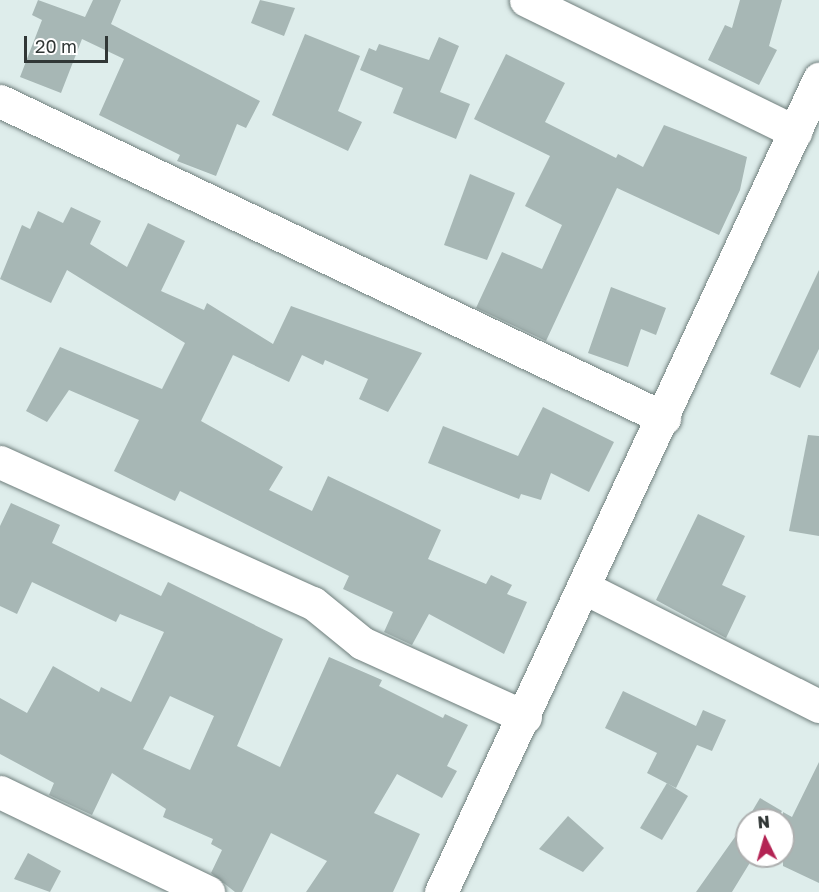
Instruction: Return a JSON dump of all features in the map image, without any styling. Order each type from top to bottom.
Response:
[{"type":"street","points":[[526,0],[795,132]]},
{"type":"street","points":[[441,892],[585,588],[819,79]]},
{"type":"street","points":[[0,101],[664,418]]},
{"type":"street","points":[[0,462],[313,603],[362,643],[525,717]]},
{"type":"street","points":[[585,588],[819,706]]},
{"type":"street","points":[[0,792],[208,892]]},
{"type":"building","points":[[38,0],[85,17],[93,0],[121,0],[111,24],[260,101],[246,128],[237,124],[216,176],[177,161],[180,155],[99,115],[124,59],[82,39],[61,93],[20,77],[42,20],[32,15]]},
{"type":"building","points":[[260,0],[295,8],[284,36],[251,23]]},
{"type":"building","points":[[740,0],[782,0],[769,46],[777,50],[759,85],[708,60],[725,25],[732,28]]},
{"type":"building","points":[[305,34],[360,56],[338,111],[362,122],[348,151],[272,115]]},
{"type":"building","points":[[439,37],[459,46],[440,92],[470,104],[456,139],[393,113],[403,88],[360,70],[369,48],[376,51],[379,44],[429,60]]},
{"type":"building","points":[[506,54],[565,83],[545,122],[616,158],[618,154],[643,167],[664,125],[747,157],[740,190],[719,235],[617,188],[546,341],[476,308],[502,252],[542,269],[562,225],[525,206],[550,156],[474,119]]},
{"type":"building","points":[[470,174],[515,193],[487,260],[444,245]]},
{"type":"building","points":[[71,207],[101,221],[90,244],[127,267],[148,223],[185,241],[161,291],[204,310],[207,303],[273,344],[291,306],[422,353],[388,412],[359,399],[368,379],[325,360],[323,365],[302,355],[289,382],[233,355],[201,421],[283,467],[269,490],[312,511],[328,476],[441,530],[428,559],[486,584],[491,575],[512,585],[507,594],[527,602],[504,654],[429,614],[412,645],[384,632],[393,612],[343,589],[349,576],[180,491],[175,501],[114,471],[139,420],[69,390],[47,422],[26,411],[60,347],[162,389],[185,343],[67,270],[51,303],[0,279],[22,225],[30,229],[38,211],[63,223]]},
{"type":"building","points":[[819,270],[819,349],[800,388],[770,374]]},
{"type":"building","points":[[611,287],[666,308],[656,335],[641,329],[628,367],[588,353]]},
{"type":"building","points":[[543,407],[614,442],[589,492],[551,473],[541,500],[521,494],[519,499],[428,463],[443,426],[518,456]]},
{"type":"building","points":[[808,435],[819,436],[819,536],[789,531]]},
{"type":"building","points":[[11,503],[60,525],[52,543],[161,596],[168,582],[283,639],[237,746],[280,767],[329,657],[382,680],[379,686],[443,718],[445,714],[468,725],[447,766],[457,771],[442,798],[397,774],[374,813],[420,834],[393,892],[306,892],[327,861],[271,833],[242,892],[235,892],[211,873],[222,850],[211,844],[213,839],[163,817],[166,809],[112,773],[92,815],[49,795],[54,783],[0,754],[0,698],[27,713],[53,666],[99,692],[101,687],[131,702],[164,632],[120,614],[116,622],[32,582],[17,614],[0,606],[0,526]],"holes":[[[170,696],[214,716],[190,770],[143,749]]]},
{"type":"building","points":[[698,514],[745,536],[722,585],[746,596],[726,638],[656,600]]},
{"type":"building","points":[[623,691],[696,726],[703,710],[726,720],[712,751],[697,745],[676,788],[647,773],[657,753],[605,728]]},
{"type":"building","points":[[819,762],[819,883],[787,868],[795,868],[795,811]]},
{"type":"building","points":[[667,783],[688,796],[662,840],[640,828]]},
{"type":"building","points":[[760,798],[777,808],[754,808]]},
{"type":"building","points":[[568,816],[604,848],[583,872],[539,849]]},
{"type":"building","points":[[735,837],[735,868],[747,868],[732,892],[696,892]]},
{"type":"building","points":[[28,853],[61,871],[50,892],[14,879]]}]
